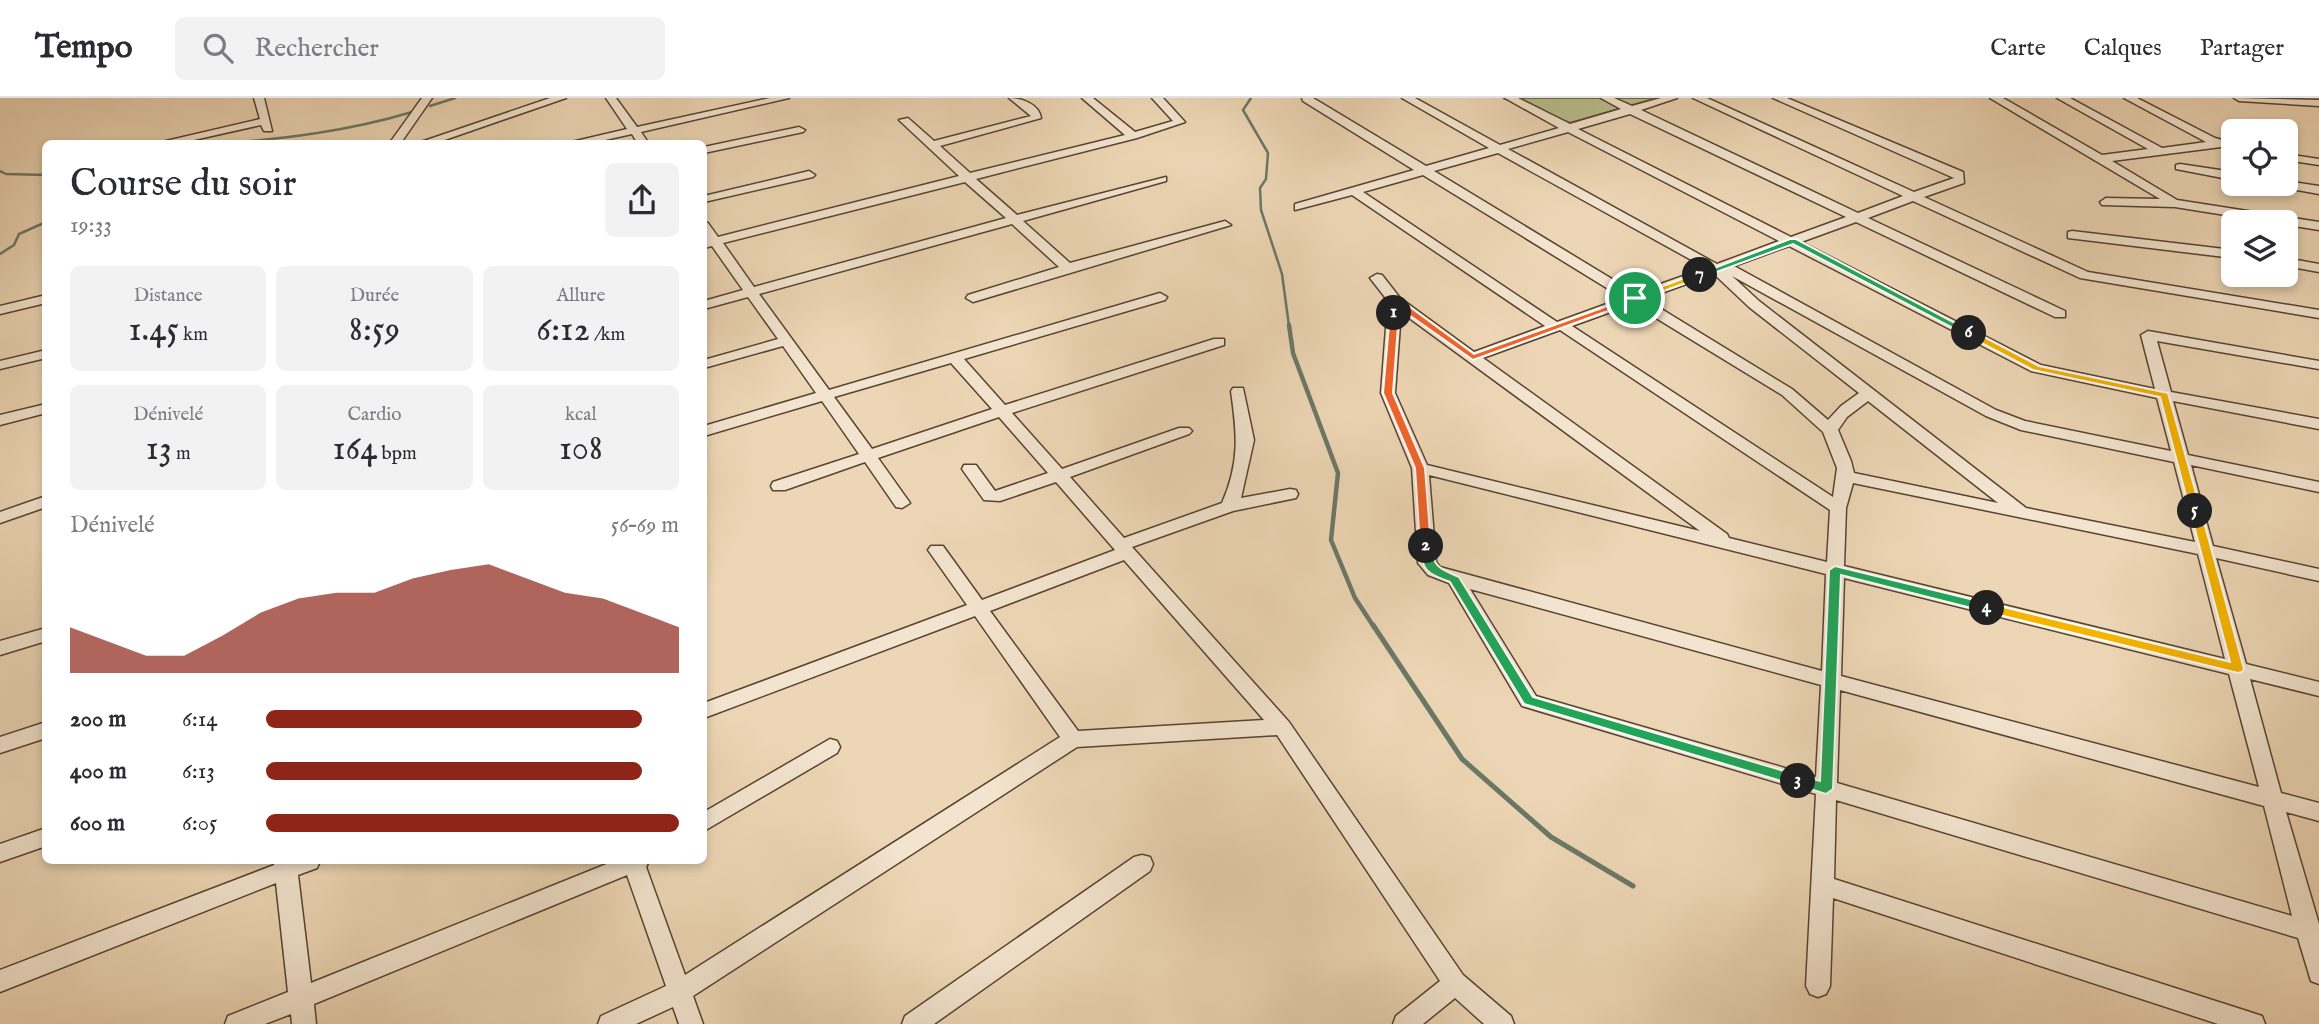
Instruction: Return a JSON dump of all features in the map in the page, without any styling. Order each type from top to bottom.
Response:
[{"type":"street","points":[[181,140],[267,125],[259,98]]},
{"type":"street","points":[[397,140],[426,98]]},
{"type":"street","points":[[432,140],[561,98]]},
{"type":"street","points":[[611,98],[641,140]]},
{"type":"street","points":[[587,140],[784,98]]},
{"type":"street","points":[[931,145],[1037,118],[1036,114],[1014,98]]},
{"type":"street","points":[[1087,98],[1133,136]]},
{"type":"street","points":[[902,503],[751,293],[709,243],[1180,122],[1157,98]]},
{"type":"street","points":[[1407,98],[1991,413],[2021,425],[2319,487]]},
{"type":"street","points":[[1510,98],[2036,368],[2319,424]]},
{"type":"street","points":[[1606,98],[2060,314]]},
{"type":"street","points":[[1299,207],[1672,98]]},
{"type":"street","points":[[1698,98],[2085,275],[2319,314]]},
{"type":"street","points":[[1473,358],[1960,180],[1961,177],[1778,98]]},
{"type":"street","points":[[1995,98],[2175,203]]},
{"type":"street","points":[[2062,98],[2159,151]]},
{"type":"street","points":[[2129,98],[2221,145]]},
{"type":"street","points":[[2239,98],[2319,103]]},
{"type":"street","points":[[1307,99],[1787,392],[1830,429],[1847,468],[1848,477],[1838,508],[1818,986]]},
{"type":"street","points":[[904,120],[1068,268]]},
{"type":"street","points":[[707,149],[799,130]]},
{"type":"street","points":[[2100,159],[2218,144]]},
{"type":"street","points":[[2298,159],[2319,162]]},
{"type":"street","points":[[2180,167],[2221,174]]},
{"type":"street","points":[[707,198],[809,175]]},
{"type":"street","points":[[707,304],[1162,178]]},
{"type":"street","points":[[2298,186],[2319,190]]},
{"type":"street","points":[[1353,191],[1838,508]]},
{"type":"street","points":[[2106,202],[2175,203],[2319,226]]},
{"type":"street","points":[[972,298],[1068,268],[1225,225]]},
{"type":"street","points":[[2072,235],[2221,253]]},
{"type":"street","points":[[2298,264],[2319,268]]},
{"type":"street","points":[[1720,267],[1754,304],[2019,511]]},
{"type":"street","points":[[1377,278],[1395,301],[1730,544]]},
{"type":"street","points":[[707,430],[1160,297]]},
{"type":"street","points":[[0,310],[42,300]]},
{"type":"street","points":[[1395,301],[1388,393],[1420,468],[1427,564],[1434,571],[1455,579],[2319,812]]},
{"type":"street","points":[[2319,365],[2148,335],[2273,800],[2313,932],[2319,974]]},
{"type":"street","points":[[707,363],[786,341]]},
{"type":"street","points":[[779,486],[1001,411],[1219,342]]},
{"type":"street","points":[[0,365],[42,355]]},
{"type":"street","points":[[954,357],[1282,727],[1455,983],[1502,1024]]},
{"type":"street","points":[[1229,506],[1236,490],[1246,440],[1238,391]]},
{"type":"street","points":[[1830,429],[1843,411],[1868,394]]},
{"type":"street","points":[[0,420],[42,409]]},
{"type":"street","points":[[970,469],[990,496],[1000,496],[1184,431]]},
{"type":"street","points":[[1420,468],[2319,689]]},
{"type":"street","points":[[1848,477],[1956,501],[2205,548],[2319,575]]},
{"type":"street","points":[[707,710],[978,607],[1229,506],[1290,494]]},
{"type":"street","points":[[0,518],[42,502]]},
{"type":"street","points":[[937,550],[1073,739]]},
{"type":"street","points":[[1455,579],[1529,701],[2313,932]]},
{"type":"street","points":[[0,648],[42,635]]},
{"type":"street","points":[[610,1024],[679,992],[1073,739],[1282,727]]},
{"type":"street","points":[[0,745],[42,731]]},
{"type":"street","points":[[707,820],[830,747]]},
{"type":"street","points":[[0,853],[42,838]]},
{"type":"street","points":[[237,1024],[630,864]]},
{"type":"street","points":[[636,864],[691,1024]]},
{"type":"street","points":[[914,1024],[1142,864]]},
{"type":"street","points":[[0,981],[285,865],[304,1024]]},
{"type":"street","points":[[1822,885],[2253,1024]]},
{"type":"street","points":[[1405,1024],[1455,983]]},
{"type":"green space","points":[[1503,98],[1657,98],[1570,123]]},
{"type":"waterway","points":[[430,106],[455,98]]},
{"type":"waterway","points":[[1251,98],[1243,110],[1268,153],[1266,179],[1260,188],[1261,210],[1282,274],[1289,326]]},
{"type":"waterway","points":[[266,140],[364,124],[412,112]]},
{"type":"waterway","points":[[0,171],[6,174],[42,175]]},
{"type":"waterway","points":[[0,254],[14,245],[19,234],[42,224]]},
{"type":"waterway","points":[[1289,325],[1293,353],[1338,473],[1331,540],[1355,598],[1374,627]]},
{"type":"waterway","points":[[1373,625],[1462,759],[1551,837],[1633,886]]},
{"type":"route","points":[[1793,241],[2036,368],[2164,395],[2238,669],[1835,570],[1826,789],[1529,701],[1455,579],[1434,571],[1427,564],[1420,468],[1388,393],[1395,301],[1473,358],[1635,298],[1793,241]]}]
